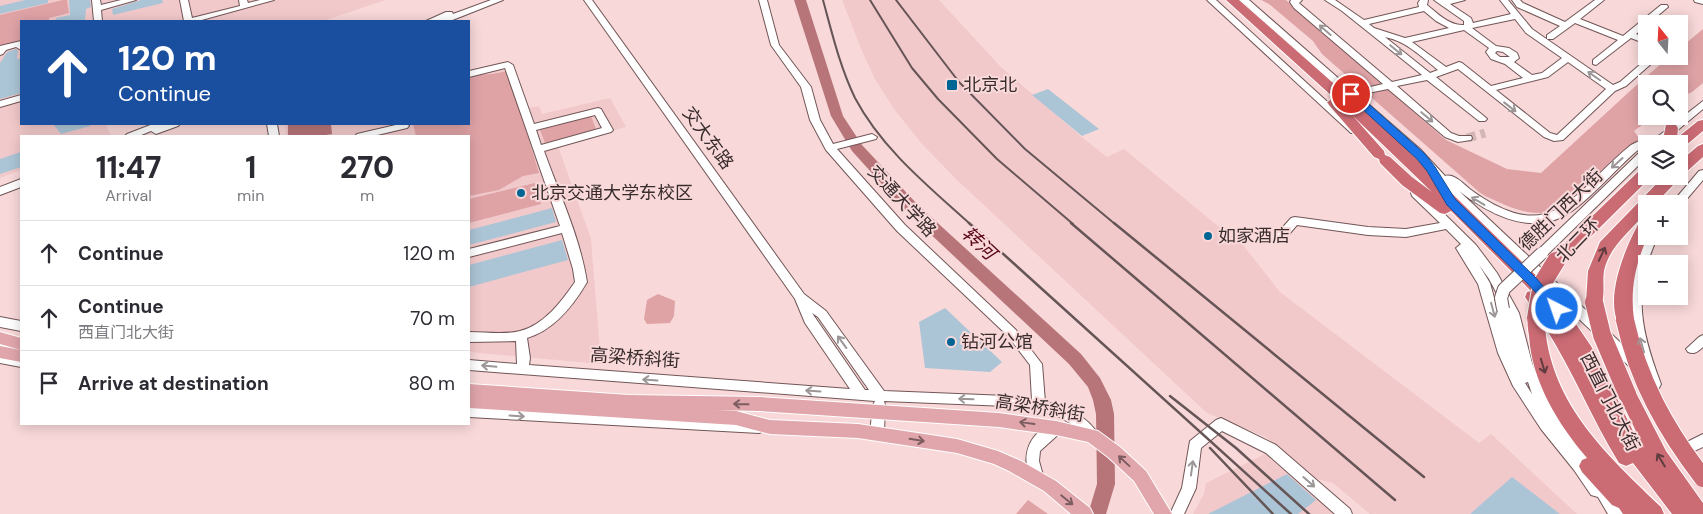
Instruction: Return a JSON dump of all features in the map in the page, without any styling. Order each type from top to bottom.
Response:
[{"type":"highway","name":"西直门北大街","points":[[1221,0],[1367,130],[1446,213],[1514,277],[1546,313],[1570,350],[1600,416],[1614,439],[1642,480],[1670,514]]},
{"type":"highway","name":"西直门北大街","points":[[1232,0],[1352,101],[1446,213],[1532,281],[1559,312],[1588,357],[1627,441],[1655,480],[1684,514]]},
{"type":"highway","points":[[1352,101],[1418,154],[1446,213]]},
{"type":"highway","points":[[1334,102],[1382,157],[1407,181],[1446,213]]},
{"type":"highway","points":[[1688,136],[1703,124]]},
{"type":"highway","points":[[1666,135],[1671,128]]},
{"type":"highway","name":"北二环","points":[[1688,162],[1703,149]]},
{"type":"highway","name":"北二环","points":[[1578,433],[1563,410],[1545,374],[1537,344],[1536,318],[1542,284],[1549,257],[1638,180]]},
{"type":"highway","name":"北二环","points":[[1665,185],[1606,246],[1595,274],[1594,302],[1604,340],[1627,394],[1661,461],[1679,490],[1699,514]]},
{"type":"highway","points":[[1668,195],[1677,185]]},
{"type":"highway","points":[[1638,240],[1625,272],[1622,296],[1633,355],[1651,399],[1671,433],[1703,478]]},
{"type":"highway","points":[[1578,433],[1634,514]]},
{"type":"highway","points":[[1578,433],[1600,459],[1654,514]]},
{"type":"highway","points":[[1589,466],[1634,514]]},
{"type":"main road","points":[[0,338],[20,344]]},
{"type":"main road","points":[[0,352],[20,356]]},
{"type":"main road","name":"高梁桥斜街","points":[[470,390],[629,402],[760,404],[999,420],[1056,428],[1092,436]]},
{"type":"main road","points":[[470,400],[736,418],[770,427],[858,431],[957,446],[998,458],[1043,482],[1084,514]]},
{"type":"main road","points":[[1092,436],[1114,452],[1140,476],[1164,514]]},
{"type":"street","points":[[98,20],[96,4],[132,0]]},
{"type":"street","points":[[184,0],[189,20]]},
{"type":"street","points":[[192,20],[244,3],[270,0]]},
{"type":"street","points":[[433,20],[486,0]]},
{"type":"street","points":[[446,20],[499,0]]},
{"type":"street","name":"交大东路","points":[[588,0],[800,297],[809,320],[861,395]]},
{"type":"street","name":"交通大学路","points":[[763,0],[775,45],[806,87],[815,120],[901,228],[1012,333],[1025,348],[1036,364],[1039,405]]},
{"type":"street","points":[[1212,0],[1382,157],[1466,242],[1489,271],[1513,313],[1526,364],[1541,400],[1558,428],[1589,466],[1607,502],[1616,514]]},
{"type":"street","name":"西直门北大街","points":[[1244,0],[1352,101]]},
{"type":"street","points":[[1298,0],[1294,1],[1296,5],[1450,136],[1458,139],[1467,138]]},
{"type":"street","points":[[1330,0],[1345,9],[1429,76],[1484,127]]},
{"type":"street","points":[[1442,2],[1461,0]]},
{"type":"street","points":[[1504,0],[1531,32],[1612,89]]},
{"type":"street","points":[[1550,37],[1600,0]]},
{"type":"street","points":[[1698,0],[1703,2]]},
{"type":"street","points":[[1442,2],[1469,21],[1470,25],[1466,28]]},
{"type":"street","points":[[1521,2],[1566,25]]},
{"type":"street","points":[[1444,70],[1396,35],[1380,33],[1366,22],[1424,4],[1448,25],[1466,28],[1494,48],[1510,52],[1514,56],[1510,61],[1534,78]]},
{"type":"street","points":[[1596,62],[1664,6]]},
{"type":"street","points":[[1404,41],[1516,16]]},
{"type":"street","points":[[1574,19],[1638,39]]},
{"type":"street","points":[[1,52],[2,55],[20,51]]},
{"type":"street","points":[[1489,89],[1550,73],[1568,58]]},
{"type":"street","points":[[470,74],[508,64],[566,228],[579,269],[581,282],[569,301],[540,327],[520,336],[470,337]]},
{"type":"street","points":[[1352,101],[1390,85],[1429,76],[1459,64],[1507,105],[1554,138],[1560,138],[1612,89],[1622,85],[1645,65]]},
{"type":"street","points":[[0,104],[20,98]]},
{"type":"street","points":[[1671,128],[1703,104]]},
{"type":"street","points":[[530,128],[598,111],[608,130],[538,149]]},
{"type":"street","points":[[133,135],[159,125]]},
{"type":"street","points":[[146,135],[173,125]]},
{"type":"street","points":[[366,135],[404,129]]},
{"type":"street","points":[[836,146],[868,138]]},
{"type":"street","points":[[1418,154],[1468,194],[1484,204],[1516,217],[1537,219],[1551,217],[1564,211],[1638,144]]},
{"type":"street","points":[[1418,154],[1464,204],[1654,382]]},
{"type":"street","name":"德胜门西大街","points":[[1536,410],[1520,372],[1503,309],[1501,298],[1504,288],[1549,257],[1638,161]]},
{"type":"street","points":[[1684,195],[1702,176]]},
{"type":"street","points":[[0,186],[20,178]]},
{"type":"street","points":[[1404,180],[1416,201],[1446,213],[1466,253],[1483,280],[1506,358],[1521,387],[1557,440],[1598,494],[1616,514]]},
{"type":"street","points":[[0,191],[20,183]]},
{"type":"street","points":[[1281,236],[1296,221],[1368,231],[1406,233],[1446,213]]},
{"type":"street","points":[[470,253],[566,228]]},
{"type":"street","points":[[1649,245],[1639,268],[1635,303],[1639,336],[1654,382],[1690,447],[1703,465]]},
{"type":"street","name":"交大东路","points":[[800,297],[822,314],[880,396]]},
{"type":"street","points":[[0,322],[20,326]]},
{"type":"street","points":[[520,336],[524,358],[522,369]]},
{"type":"street","points":[[1692,349],[1703,340]]},
{"type":"street","points":[[0,358],[20,362]]},
{"type":"street","name":"高梁桥斜街","points":[[470,365],[861,395],[1008,400],[1056,409],[1075,419],[1092,436]]},
{"type":"street","points":[[858,431],[861,395]]},
{"type":"street","points":[[877,433],[880,396]]},
{"type":"street","points":[[470,412],[770,427]]},
{"type":"street","points":[[1177,514],[1189,488],[1195,445],[1221,424],[1271,449],[1345,514]]},
{"type":"street","points":[[1043,482],[1032,468],[1031,453],[1035,443],[1056,428]]},
{"type":"street","points":[[1690,447],[1703,440]]},
{"type":"shaded area","points":[[0,0],[385,0],[326,20],[20,20],[20,125],[106,125],[111,135],[20,135],[20,170],[0,178]]},
{"type":"shaded area","points":[[63,0],[67,0],[69,13],[49,18],[49,20],[20,20],[20,42],[0,47],[0,15]]},
{"type":"shaded area","points":[[842,0],[939,0],[1000,66],[1084,139],[1107,157],[1124,149],[1229,235],[1235,235],[1280,292],[1479,443],[1491,434],[1577,514],[1370,514],[1333,483],[1313,478],[1266,437],[1207,413],[957,180],[922,144],[894,109],[875,79]]},
{"type":"shaded area","points":[[1261,0],[1286,0],[1446,140],[1507,169],[1541,173],[1638,84],[1638,125],[1642,125],[1634,131],[1638,136],[1638,141],[1559,210],[1539,213],[1521,210],[1504,204],[1479,192],[1322,54],[1313,41],[1269,4]]},
{"type":"shaded area","points":[[1703,29],[1703,83],[1688,94],[1688,75],[1648,75],[1660,65],[1688,65],[1688,42]]},
{"type":"shaded area","name":"北京交通大学东校区","points":[[512,62],[528,108],[539,106],[542,114],[610,98],[626,127],[558,146],[591,239],[601,364],[470,352],[470,135],[286,135],[285,125],[470,125],[470,72]]},
{"type":"shaded area","points":[[508,71],[539,173],[523,176],[499,190],[470,196],[470,135],[416,135],[413,125],[470,125],[470,75]]},
{"type":"shaded area","points":[[591,116],[596,129],[545,143],[540,130]]},
{"type":"shaded area","points":[[288,125],[331,125],[332,134],[288,135]]},
{"type":"shaded area","points":[[535,183],[541,204],[470,223],[470,199]]},
{"type":"shaded area","points":[[658,294],[675,301],[674,316],[670,323],[647,324],[644,319],[647,300]]},
{"type":"shaded area","points":[[1265,454],[1335,514],[1193,514],[1204,494],[1206,483]]},
{"type":"shaded area","points":[[1028,500],[1048,514],[1016,514]]},
{"type":"building","points":[[25,0],[48,0],[48,3],[0,14],[0,6]]},
{"type":"building","points":[[69,0],[90,0],[91,7],[86,9],[85,20],[56,20],[56,18],[70,15]]},
{"type":"building","points":[[141,0],[162,0],[163,3],[113,15],[112,9]]},
{"type":"building","points":[[18,50],[17,59],[20,58],[20,93],[0,99],[0,63],[7,52]]},
{"type":"building","points":[[1048,89],[1099,129],[1082,136],[1032,95]]},
{"type":"building","points":[[54,125],[90,125],[90,126],[61,134]]},
{"type":"building","points":[[20,152],[20,167],[0,174],[0,159]]},
{"type":"building","points":[[552,208],[556,222],[470,245],[470,230]]},
{"type":"building","points":[[562,240],[568,260],[470,287],[470,265]]},
{"type":"building","name":"钻河公馆","points":[[945,308],[1002,362],[990,372],[925,368],[919,322]]},
{"type":"building","points":[[1287,474],[1316,500],[1298,514],[1208,514]]},
{"type":"building","points":[[1512,477],[1560,514],[1470,514]]},
{"type":"waterway","name":"转河","points":[[800,0],[837,116],[857,148],[913,209],[1075,359],[1094,383],[1102,400],[1105,414],[1106,484],[1097,514]]},
{"type":"tunnel","points":[[1467,138],[1485,133]]},
{"type":"railway","points":[[823,0],[845,74],[855,98],[866,116],[878,134],[907,166],[970,224]]},
{"type":"railway","points":[[870,0],[912,68],[938,99],[997,159],[1073,224]]},
{"type":"railway","points":[[896,0],[959,82],[1025,149],[1115,224]]},
{"type":"railway","points":[[969,223],[1291,514]]},
{"type":"railway","points":[[1071,223],[1395,500]]},
{"type":"railway","points":[[1114,223],[1424,477]]},
{"type":"railway","points":[[1170,396],[1236,448],[1309,514]]},
{"type":"railway","points":[[1210,448],[1273,514]]},
{"type":"place","name":"北京北","points":[[952,85]]},
{"type":"place","name":"北京交通大学东校区","points":[[521,193]]},
{"type":"place","name":"如家酒店","points":[[1208,236]]},
{"type":"place","name":"钻河公馆","points":[[951,342]]},
{"type":"route","points":[[1351,94],[1421,157],[1431,169],[1448,199],[1532,281],[1557,309]]}]
